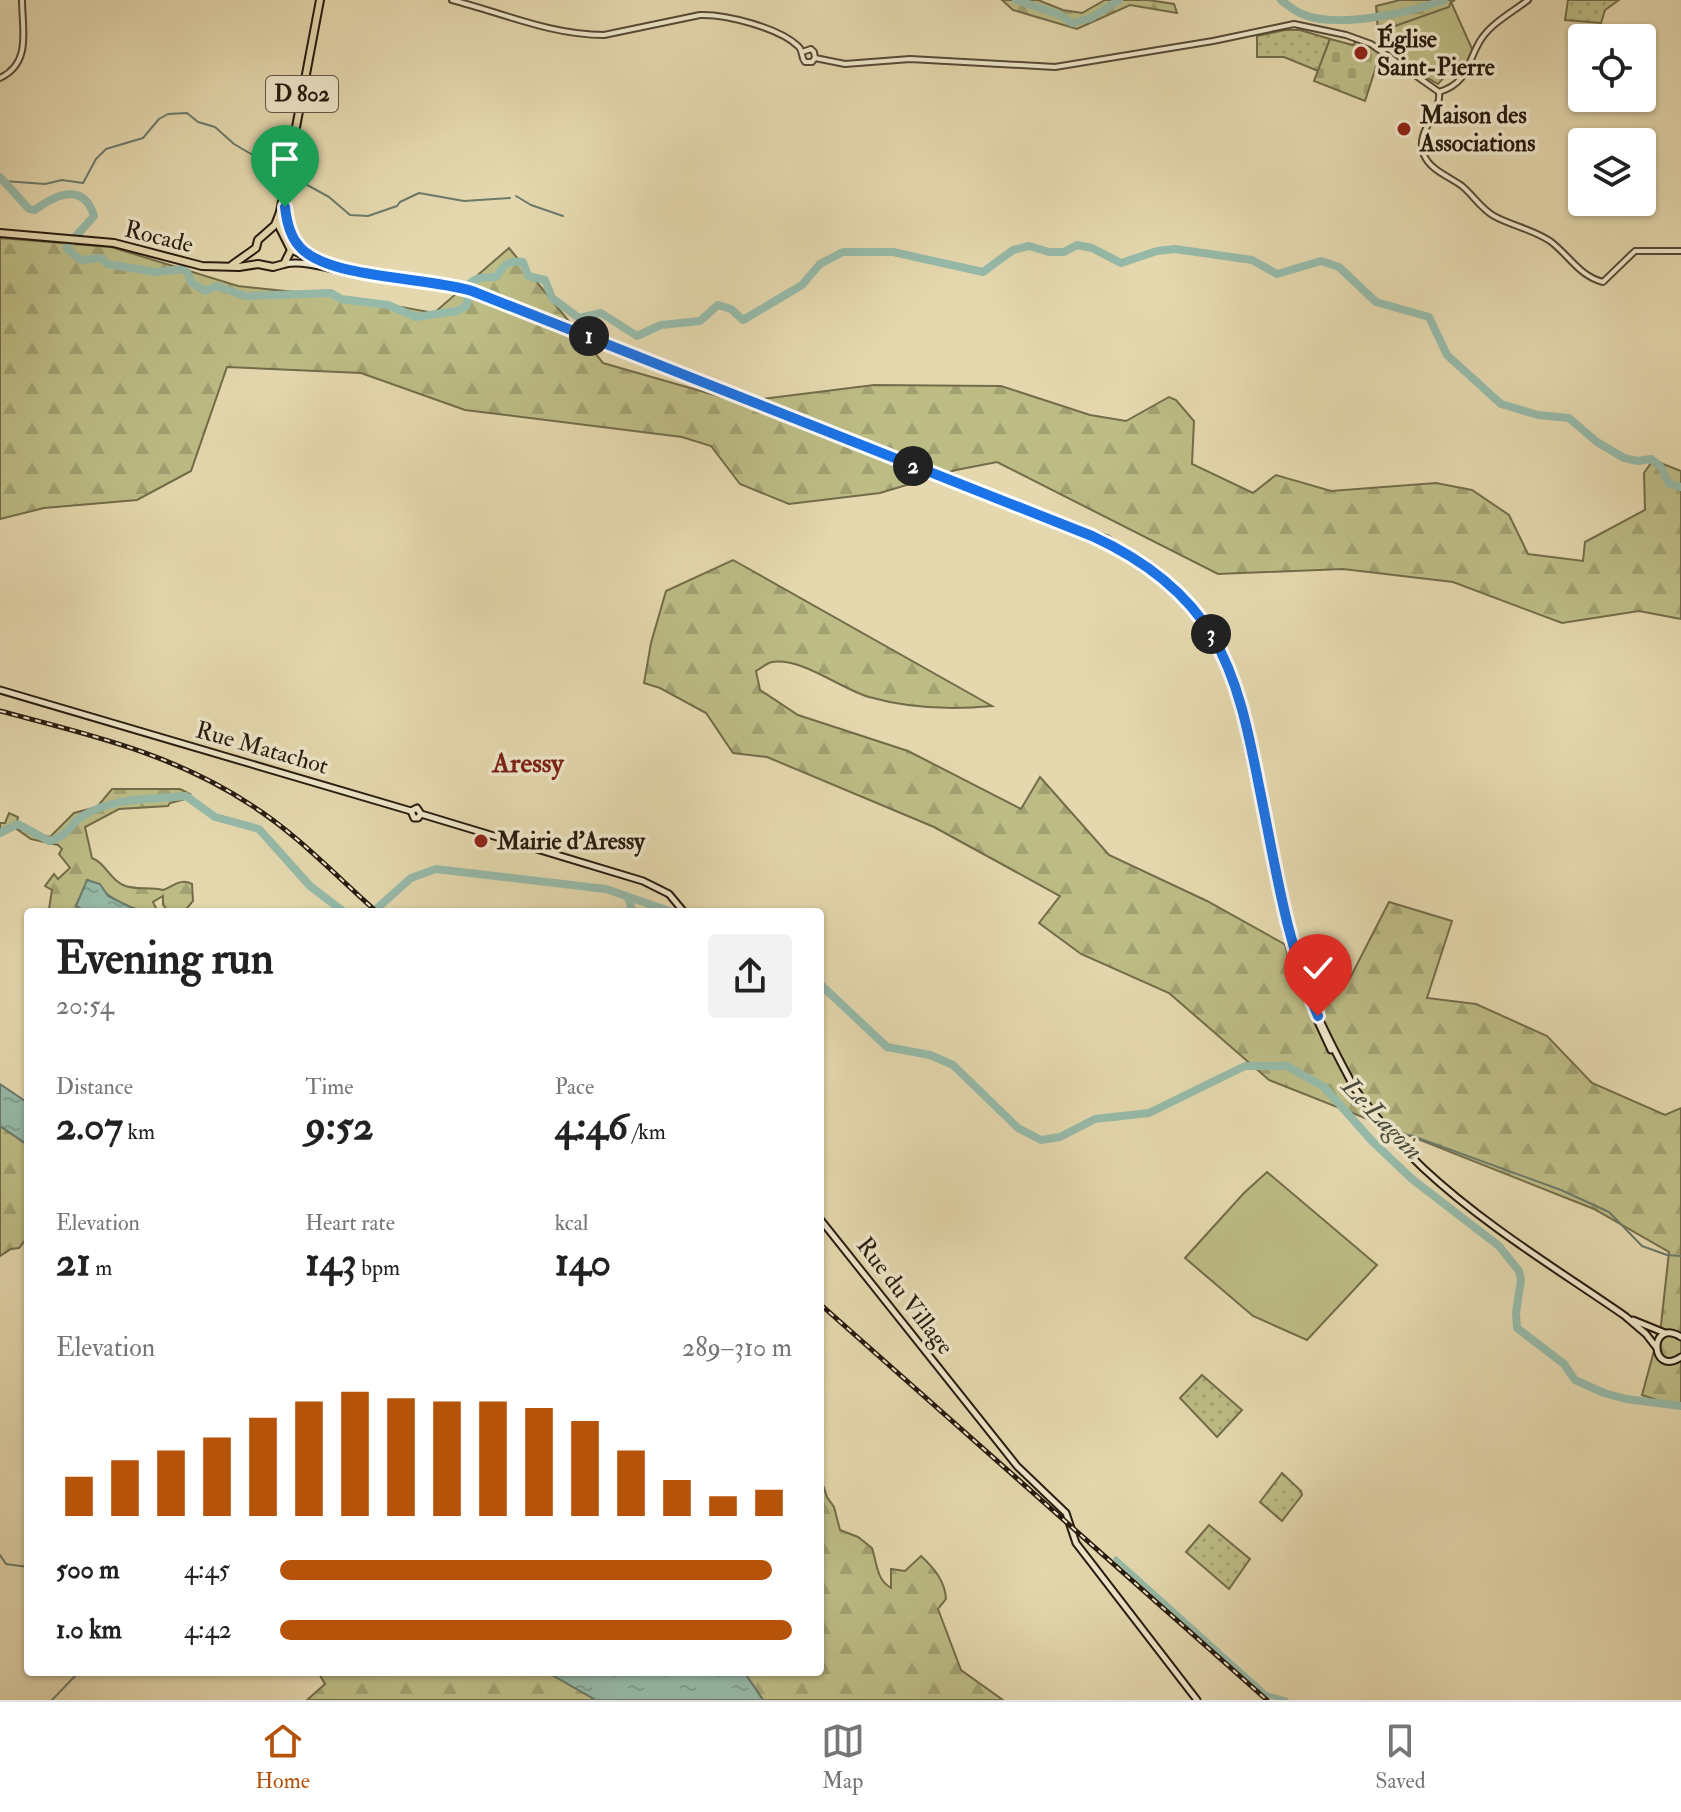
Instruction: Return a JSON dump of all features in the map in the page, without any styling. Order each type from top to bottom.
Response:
[{"type":"main road","name":"D 802","points":[[269,233],[280,212],[320,0]]},
{"type":"main road","points":[[285,187],[286,218],[295,240],[312,257],[333,266]]},
{"type":"main road","name":"D 802","points":[[280,212],[283,235]]},
{"type":"main road","name":"Rocade","points":[[0,233],[114,243],[202,266],[263,264]]},
{"type":"main road","points":[[368,274],[306,258],[291,250],[283,235],[269,233],[258,240],[259,260],[273,267],[298,263],[368,274],[432,281],[472,291],[1129,552],[1174,588],[1212,635],[1229,669],[1249,736],[1290,934],[1304,985],[1355,1089],[1400,1145],[1471,1209],[1625,1316],[1646,1334],[1661,1358],[1679,1360]]},
{"type":"main road","points":[[229,266],[256,248]]},
{"type":"main road","points":[[284,264],[291,250]]},
{"type":"main road","name":"Rue Matachot","points":[[0,690],[411,811],[415,819],[421,814],[643,881],[669,894],[681,908]]},
{"type":"main road","name":"Rue du Village","points":[[824,1224],[1017,1466],[1066,1513],[1076,1543],[1197,1700]]},
{"type":"main road","points":[[1625,1316],[1666,1334]]},
{"type":"main road","points":[[1656,1347],[1659,1339],[1666,1334],[1681,1337]]},
{"type":"street","points":[[0,78],[17,65],[22,54],[22,0]]},
{"type":"street","points":[[452,0],[576,34],[604,35],[713,15],[765,28],[799,46],[805,62],[812,62],[815,58]]},
{"type":"street","points":[[1439,92],[1448,89],[1469,69],[1483,36],[1528,0]]},
{"type":"street","points":[[815,58],[845,64],[910,59],[1055,67],[1294,24],[1346,35],[1371,44],[1439,92]]},
{"type":"street","points":[[802,52],[812,49],[815,58]]},
{"type":"street","points":[[1439,92],[1439,103],[1424,132],[1422,148],[1426,160],[1463,187],[1490,213],[1547,239],[1581,272],[1603,282],[1635,251],[1681,251]]},
{"type":"green space","points":[[1002,0],[1038,0],[1063,10],[1082,13],[1105,0],[1148,0],[1174,4],[1177,13],[1130,5],[1077,29],[1013,10]]},
{"type":"green space","points":[[1400,0],[1455,0],[1450,7],[1378,32],[1376,6]]},
{"type":"green space","points":[[1568,0],[1619,0],[1605,10],[1601,23],[1565,20]]},
{"type":"green space","points":[[1451,2],[1473,51],[1467,64],[1459,61],[1438,84],[1400,62],[1403,52],[1378,32],[1449,7]]},
{"type":"green space","points":[[1300,30],[1330,39],[1318,71],[1284,57],[1257,57],[1257,36]]},
{"type":"green space","points":[[1330,39],[1353,45],[1356,41],[1385,58],[1384,64],[1377,64],[1365,101],[1314,81]]},
{"type":"green space","points":[[0,238],[111,247],[238,286],[352,298],[434,313],[509,248],[603,363],[739,402],[874,385],[1001,386],[1090,415],[1126,421],[1169,397],[1176,400],[1194,421],[1192,464],[1253,493],[1276,475],[1331,491],[1436,483],[1472,490],[1509,515],[1528,554],[1583,561],[1585,542],[1645,510],[1644,473],[1653,460],[1681,471],[1681,619],[1639,611],[1562,623],[1453,582],[1343,569],[1218,574],[997,462],[956,470],[880,493],[789,504],[740,484],[711,446],[682,437],[465,410],[361,373],[227,367],[191,471],[137,500],[44,508],[0,519]]},
{"type":"green space","points":[[733,560],[992,706],[930,707],[884,701],[858,693],[808,669],[783,662],[770,663],[756,671],[760,690],[798,715],[908,751],[1021,809],[1040,777],[1109,855],[1207,901],[1349,980],[1389,902],[1452,921],[1427,998],[1476,1004],[1547,1036],[1592,1083],[1665,1115],[1681,1108],[1681,1408],[1642,1395],[1661,1325],[1669,1252],[1594,1209],[1269,1080],[1169,993],[1081,954],[1039,923],[1060,896],[934,827],[767,757],[733,753],[706,713],[660,688],[644,683],[651,643],[666,591]]},
{"type":"green space","points":[[112,789],[180,789],[190,794],[168,806],[119,809],[85,827],[92,858],[101,863],[114,879],[133,888],[163,890],[180,882],[188,882],[192,884],[193,901],[187,908],[165,908],[163,896],[153,902],[156,908],[132,908],[88,880],[76,906],[80,908],[49,908],[52,890],[45,886],[54,874],[58,879],[70,868],[59,854],[62,849],[58,845],[31,839],[15,828],[0,836],[0,823],[5,823],[9,813],[18,817],[16,828],[50,837],[74,813],[97,807]]},
{"type":"green space","points":[[0,1126],[24,1142],[24,1242],[19,1248],[0,1256]]},
{"type":"green space","points":[[1267,1172],[1377,1265],[1307,1340],[1253,1316],[1185,1258]]},
{"type":"green space","points":[[1202,1375],[1242,1410],[1217,1437],[1180,1398]]},
{"type":"green space","points":[[1282,1473],[1302,1495],[1282,1521],[1260,1502]]},
{"type":"green space","points":[[824,1488],[834,1507],[840,1530],[858,1537],[872,1548],[880,1575],[891,1588],[891,1569],[905,1571],[921,1556],[934,1570],[944,1586],[946,1599],[938,1609],[961,1670],[1003,1700],[763,1700],[747,1676],[824,1676]]},
{"type":"green space","points":[[1209,1525],[1250,1559],[1229,1589],[1186,1552]]},
{"type":"green space","points":[[320,1676],[554,1676],[596,1700],[307,1700],[325,1684]]},
{"type":"water","points":[[87,880],[100,884],[108,896],[132,908],[80,908],[76,906]]},
{"type":"water","points":[[0,1084],[24,1100],[24,1142],[0,1126]]},
{"type":"water","points":[[554,1676],[747,1676],[763,1700],[596,1700]]},
{"type":"waterway","points":[[1016,0],[1058,14],[1072,23],[1091,18],[1119,0]]},
{"type":"waterway","points":[[1281,0],[1302,14],[1334,20],[1373,18],[1444,0]]},
{"type":"waterway","points":[[4,181],[45,184],[62,180],[83,183],[96,159],[106,149],[143,138],[159,119],[168,114],[187,113],[198,122],[215,127],[251,154],[268,157],[285,172]]},
{"type":"waterway","points":[[291,176],[329,197],[350,215],[368,216],[397,206],[419,193],[464,201],[510,198]]},
{"type":"waterway","points":[[0,177],[29,209],[35,210],[52,199],[69,194],[84,198],[94,216],[67,246],[81,260],[102,258],[107,264],[155,272],[182,269],[192,283],[205,291],[217,286],[245,296],[331,293],[341,299],[388,305],[416,317],[457,311],[466,306],[468,299],[465,290],[471,282],[496,277],[504,266],[523,262],[528,276],[545,280],[552,298],[579,318],[601,313],[637,336],[661,325],[700,321],[718,305],[731,309],[743,320],[802,285],[820,264],[843,252],[893,252],[983,272],[1013,250],[1029,246],[1049,252],[1064,252],[1077,245],[1092,248],[1121,263],[1157,251],[1175,249],[1252,260],[1277,274],[1321,261],[1339,267],[1376,302],[1429,317],[1447,355],[1501,404],[1538,415],[1569,418],[1597,442],[1624,458],[1638,461],[1651,459],[1660,466],[1669,484],[1681,487]]},
{"type":"waterway","points":[[516,196],[531,205],[563,216]]},
{"type":"waterway","name":"Le Lagoin","points":[[0,833],[18,824],[49,841],[61,836],[78,819],[107,805],[186,796],[215,817],[259,829],[310,886],[339,908]]},
{"type":"waterway","name":"Le Lagoin","points":[[377,908],[411,878],[436,869],[606,889],[661,908]]},
{"type":"waterway","points":[[628,898],[632,908]]},
{"type":"waterway","name":"Le Lagoin","points":[[824,988],[887,1047],[930,1055],[953,1065],[1018,1128],[1041,1140],[1060,1137],[1095,1119],[1149,1113],[1245,1066],[1287,1066],[1324,1087],[1372,1141],[1412,1179],[1499,1246],[1519,1271],[1521,1280],[1517,1328],[1564,1364],[1575,1380],[1626,1399],[1681,1406]]},
{"type":"waterway","points":[[1410,1135],[1561,1190],[1609,1212],[1642,1246],[1667,1255],[1681,1256]]},
{"type":"waterway","points":[[0,1555],[6,1564],[24,1566]]},
{"type":"waterway","points":[[1116,1559],[1267,1695],[1286,1700]]},
{"type":"waterway","points":[[52,1700],[75,1676]]},
{"type":"railway","points":[[0,711],[130,748],[221,787],[284,829],[373,908]]},
{"type":"railway","points":[[824,1308],[1267,1700]]},
{"type":"place","name":"Église Saint-Pierre","points":[[1361,53]]},
{"type":"place","name":"Maison des Associations","points":[[1404,129]]},
{"type":"place","name":"Mairie d'Aressy","points":[[481,841]]},
{"type":"district","name":"Aressy","points":[[528,763]]},
{"type":"route","points":[[285,207],[289,229],[303,250],[333,266],[368,274],[432,281],[472,291],[1092,536],[1129,552],[1152,570],[1174,588],[1195,612],[1212,635],[1229,669],[1249,736],[1290,934],[1304,985],[1318,1016]]}]
